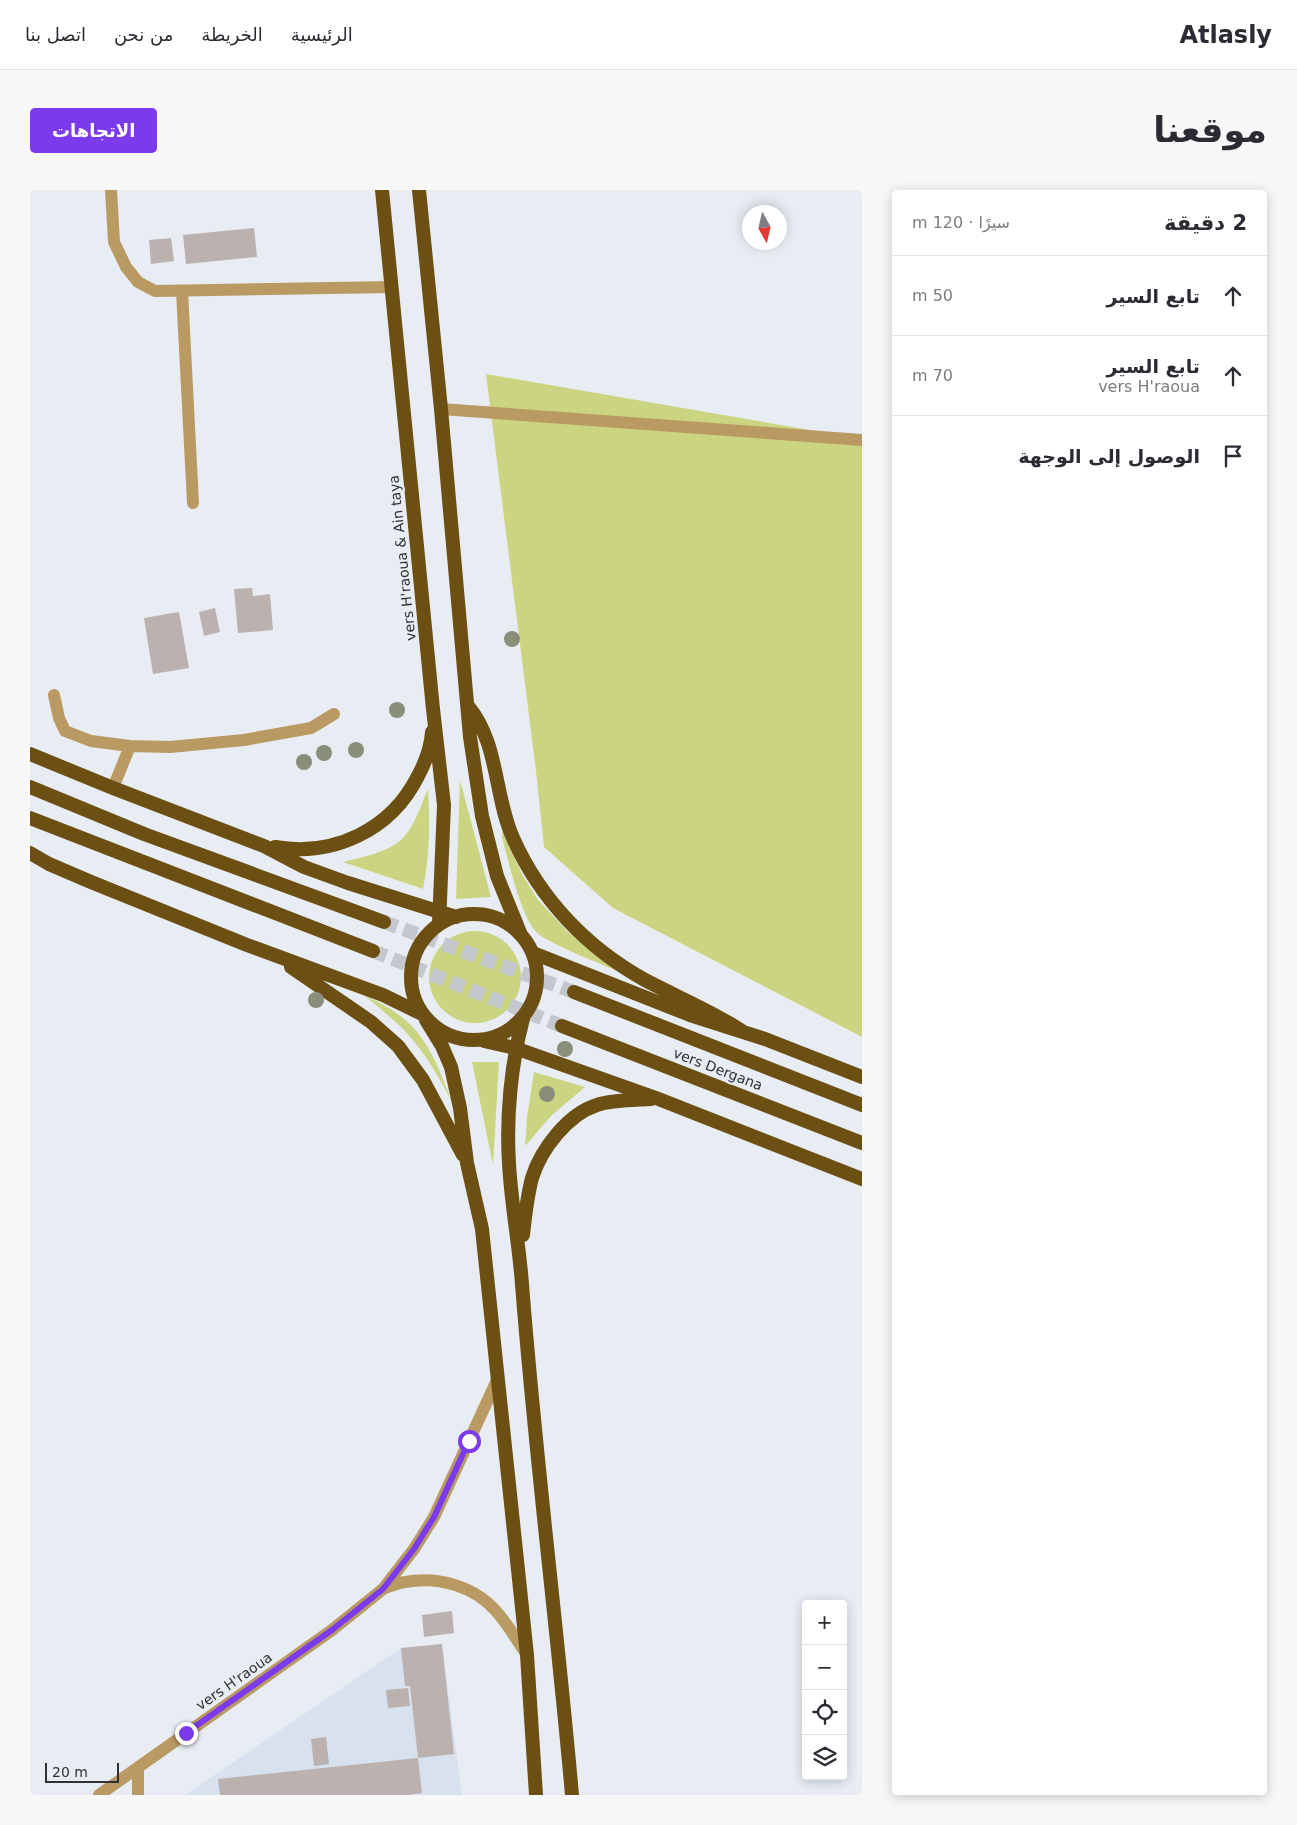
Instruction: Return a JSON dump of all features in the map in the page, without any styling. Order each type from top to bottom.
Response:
[{"type":"highway","name":"vers H'raoua & Ain taya","points":[[382,190],[444,805],[440,918]]},
{"type":"highway","points":[[419,190],[441,409],[470,737],[482,816],[497,876],[521,935],[533,953],[538,970],[537,988],[532,1004],[522,1019],[511,1029],[484,1041]]},
{"type":"highway","points":[[468,706],[479,720],[486,736],[512,837],[540,887],[588,941],[614,962],[742,1031]]},
{"type":"highway","points":[[264,846],[292,850],[320,848],[348,841],[372,828],[394,811],[412,789],[424,764],[432,737],[433,709]]},
{"type":"highway","points":[[30,754],[264,846],[304,867],[440,918],[473,914],[491,916],[508,923],[521,935]]},
{"type":"highway","points":[[30,787],[144,834],[384,922]]},
{"type":"highway","points":[[30,818],[373,951]]},
{"type":"highway","points":[[30,853],[49,864],[91,882],[274,955],[383,995],[424,1017],[443,1033],[463,1040],[484,1041],[515,1048],[656,1098],[862,1179]]},
{"type":"highway","points":[[440,918],[423,939],[413,958],[410,980],[415,1001],[442,1046],[451,1067],[460,1108],[467,1163],[482,1229],[527,1655],[536,1795]]},
{"type":"highway","points":[[533,953],[690,1015],[742,1031],[862,1077]]},
{"type":"highway","points":[[274,955],[371,1022],[398,1046],[423,1080],[467,1163]]},
{"type":"highway","points":[[574,992],[862,1105]]},
{"type":"highway","points":[[522,1019],[515,1048],[509,1120],[509,1162],[520,1258],[529,1377],[560,1654],[572,1795]]},
{"type":"highway","name":"vers Dergana","points":[[562,1026],[862,1143]]},
{"type":"highway","points":[[520,1258],[527,1201],[533,1176],[554,1136],[573,1117],[598,1104],[656,1098]]},
{"type":"street","points":[[111,190],[114,242],[126,267],[138,282],[155,291],[392,287]]},
{"type":"street","points":[[182,291],[193,503]]},
{"type":"street","points":[[441,409],[862,440]]},
{"type":"street","points":[[54,695],[59,718],[65,731],[91,741],[130,746],[170,747],[244,740],[311,728],[334,714]]},
{"type":"street","points":[[113,788],[130,746]]},
{"type":"street","points":[[383,1589],[414,1549],[434,1517],[497,1380]]},
{"type":"street","points":[[383,1589],[405,1582],[427,1580],[452,1583],[474,1593],[496,1611],[527,1655]]},
{"type":"street","name":"vers H'raoua","points":[[99,1795],[332,1630],[383,1589]]},
{"type":"street","points":[[138,1768],[138,1795]]},
{"type":"shaded area","points":[[442,1644],[462,1795],[185,1795],[401,1648]]},
{"type":"green space","points":[[486,374],[862,439],[862,1037],[613,908],[544,847]]},
{"type":"green space","points":[[460,780],[491,897],[456,899]]},
{"type":"green space","points":[[428,789],[429,839],[423,889],[343,862],[381,851],[401,840],[413,823]]},
{"type":"green space","points":[[502,830],[522,874],[538,900],[568,932],[617,971],[561,947],[536,932],[530,924],[520,901],[502,838]]},
{"type":"green space","points":[[475,931],[493,934],[508,944],[518,959],[521,977],[518,995],[508,1010],[493,1020],[475,1023],[457,1020],[442,1010],[432,995],[429,977],[432,959],[442,944],[457,934]]},
{"type":"green space","points":[[365,996],[399,1015],[422,1038],[430,1051],[452,1102],[416,1044],[401,1027]]},
{"type":"green space","points":[[472,1062],[499,1062],[493,1165]]},
{"type":"green space","points":[[534,1072],[585,1087],[552,1115],[525,1146],[527,1117]]},
{"type":"building","points":[[254,228],[257,257],[186,264],[183,235]]},
{"type":"building","points":[[171,238],[174,261],[151,264],[149,240]]},
{"type":"building","points":[[252,588],[253,596],[270,594],[273,630],[238,633],[234,589]]},
{"type":"building","points":[[215,608],[220,632],[204,636],[199,612]]},
{"type":"building","points":[[179,612],[189,668],[153,674],[144,618]]},
{"type":"building","points":[[452,1611],[454,1633],[424,1637],[422,1615]]},
{"type":"building","points":[[442,1644],[454,1754],[418,1758],[410,1686],[405,1686],[401,1648]]},
{"type":"building","points":[[408,1688],[410,1706],[388,1708],[386,1690]]},
{"type":"building","points":[[326,1737],[329,1764],[314,1766],[311,1739]]},
{"type":"building","points":[[418,1758],[422,1793],[409,1795],[220,1795],[218,1779]]},
{"type":"tunnel","points":[[384,922],[574,992]]},
{"type":"tunnel","points":[[373,951],[562,1026]]},
{"type":"route","points":[[186,1733],[332,1630],[383,1589],[414,1549],[434,1517],[469,1441]]}]
